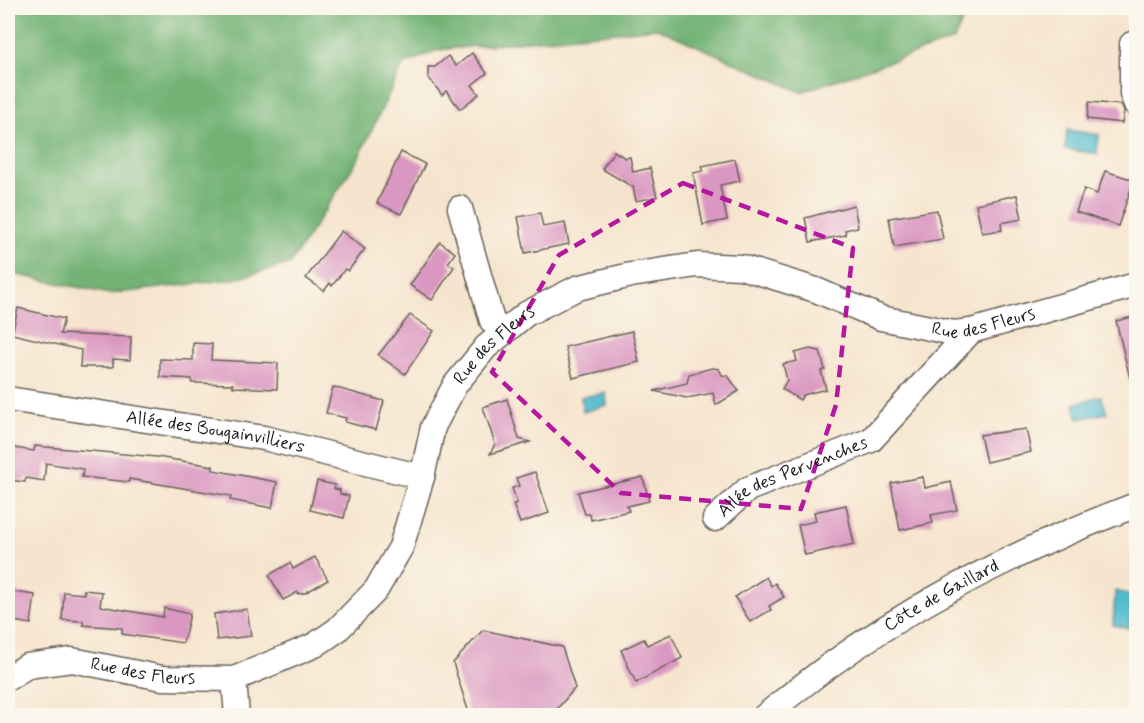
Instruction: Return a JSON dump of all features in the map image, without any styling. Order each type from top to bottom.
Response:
[{"type":"street","points":[[1132,44],[1132,94],[1137,104]]},
{"type":"street","points":[[460,208],[492,321],[503,333]]},
{"type":"street","name":"Rue des Fleurs","points":[[8,678],[27,666],[72,660],[162,678],[234,679],[315,645],[337,630],[376,590],[401,547],[422,477],[433,427],[455,385],[486,347],[526,314],[577,288],[631,274],[697,265],[741,267],[816,290],[881,318],[954,333],[971,331],[1137,285]]},
{"type":"street","name":"Allée des Pervenches","points":[[715,519],[748,489],[871,440],[971,331]]},
{"type":"street","name":"Allée des Bougainvilliers","points":[[8,399],[264,438],[422,477]]},
{"type":"street","name":"Côte de Gaillard","points":[[765,716],[811,676],[916,609],[1035,546],[1137,506]]},
{"type":"street","points":[[234,679],[237,716]]},
{"type":"highlighted area","points":[[683,183],[853,248],[836,405],[801,509],[621,493],[492,372],[559,255]]},
{"type":"green space","points":[[8,8],[968,8],[954,40],[801,92],[657,28],[437,50],[403,65],[357,161],[290,264],[234,279],[110,294],[8,273]]},
{"type":"water","points":[[1067,130],[1099,135],[1097,154],[1065,149]]},
{"type":"water","points":[[606,393],[607,405],[583,412],[581,397]]},
{"type":"water","points":[[1101,396],[1107,413],[1078,419],[1074,404]]},
{"type":"water","points":[[1115,591],[1133,595],[1129,628],[1113,625]]},
{"type":"building","points":[[472,53],[487,73],[472,85],[479,94],[460,109],[446,91],[442,95],[428,77],[428,67],[435,67],[448,56],[456,66]]},
{"type":"building","points":[[1089,102],[1121,105],[1124,111],[1122,123],[1087,119]]},
{"type":"building","points":[[614,151],[625,158],[630,157],[633,172],[650,168],[657,197],[636,201],[633,187],[602,169]]},
{"type":"building","points":[[401,152],[425,164],[401,214],[377,203]]},
{"type":"building","points":[[735,159],[740,181],[720,185],[727,220],[703,225],[693,173],[703,171],[702,166]]},
{"type":"building","points":[[1105,171],[1134,180],[1118,226],[1076,212],[1084,189],[1097,194]]},
{"type":"building","points":[[1017,195],[1022,219],[1001,223],[1002,230],[982,233],[976,204]]},
{"type":"building","points":[[854,205],[858,227],[845,230],[846,235],[810,242],[805,218]]},
{"type":"building","points":[[937,210],[943,239],[894,247],[889,218]]},
{"type":"building","points":[[540,213],[543,227],[565,223],[569,244],[525,253],[518,217]]},
{"type":"building","points":[[341,231],[365,249],[348,271],[345,269],[332,286],[330,283],[324,291],[306,278]]},
{"type":"building","points":[[440,242],[455,253],[448,263],[454,267],[432,300],[410,285]]},
{"type":"building","points":[[18,308],[64,319],[60,334],[131,337],[130,360],[113,359],[113,367],[80,367],[81,350],[12,334]]},
{"type":"building","points":[[410,315],[434,331],[405,374],[378,355]]},
{"type":"building","points":[[1137,316],[1137,378],[1130,379],[1116,321]]},
{"type":"building","points":[[632,331],[639,362],[573,378],[565,347]]},
{"type":"building","points":[[193,343],[212,344],[211,360],[278,363],[277,389],[233,387],[233,384],[192,383],[192,379],[160,377],[160,359],[193,360]]},
{"type":"building","points":[[810,349],[820,351],[825,370],[821,371],[826,389],[803,395],[800,400],[782,389],[787,380],[783,364],[797,361],[795,353]]},
{"type":"building","points":[[712,368],[719,369],[722,375],[728,376],[739,391],[716,405],[713,393],[687,398],[654,391],[687,383],[689,374]]},
{"type":"building","points":[[333,387],[384,401],[376,430],[345,422],[346,418],[326,413]]},
{"type":"building","points":[[507,399],[519,439],[530,442],[490,454],[495,444],[483,407]]},
{"type":"building","points":[[1026,429],[1031,452],[986,462],[980,435]]},
{"type":"building","points":[[35,446],[157,457],[213,466],[213,470],[277,482],[272,508],[230,500],[231,496],[129,479],[129,482],[82,477],[83,469],[46,463],[44,481],[26,478],[25,482],[8,480],[8,447],[34,451]]},
{"type":"building","points":[[535,472],[549,513],[520,523],[513,504],[517,503],[512,488],[519,486],[516,478]]},
{"type":"building","points":[[643,477],[649,501],[627,506],[629,511],[591,520],[590,514],[585,514],[578,492]]},
{"type":"building","points":[[923,477],[925,488],[951,482],[957,510],[931,515],[933,523],[900,530],[891,483]]},
{"type":"building","points":[[317,481],[335,485],[334,489],[340,490],[340,494],[349,496],[344,518],[310,510]]},
{"type":"building","points":[[846,505],[854,544],[805,555],[798,525],[816,521],[814,512]]},
{"type":"building","points":[[315,557],[328,580],[305,593],[299,594],[298,592],[283,600],[269,575],[290,563],[293,569]]},
{"type":"building","points":[[766,577],[771,586],[775,583],[784,597],[769,606],[771,610],[750,622],[735,597]]},
{"type":"building","points":[[84,590],[102,592],[100,606],[163,617],[164,608],[190,614],[183,643],[122,634],[122,628],[83,625],[83,621],[62,620],[64,592],[84,594]]},
{"type":"building","points":[[8,591],[35,595],[31,624],[8,620]]},
{"type":"building","points":[[247,609],[251,636],[217,640],[214,614]]},
{"type":"building","points":[[483,630],[562,647],[575,688],[551,716],[470,716],[453,663]]},
{"type":"building","points":[[671,634],[682,658],[636,683],[621,650],[644,639],[647,645]]}]
